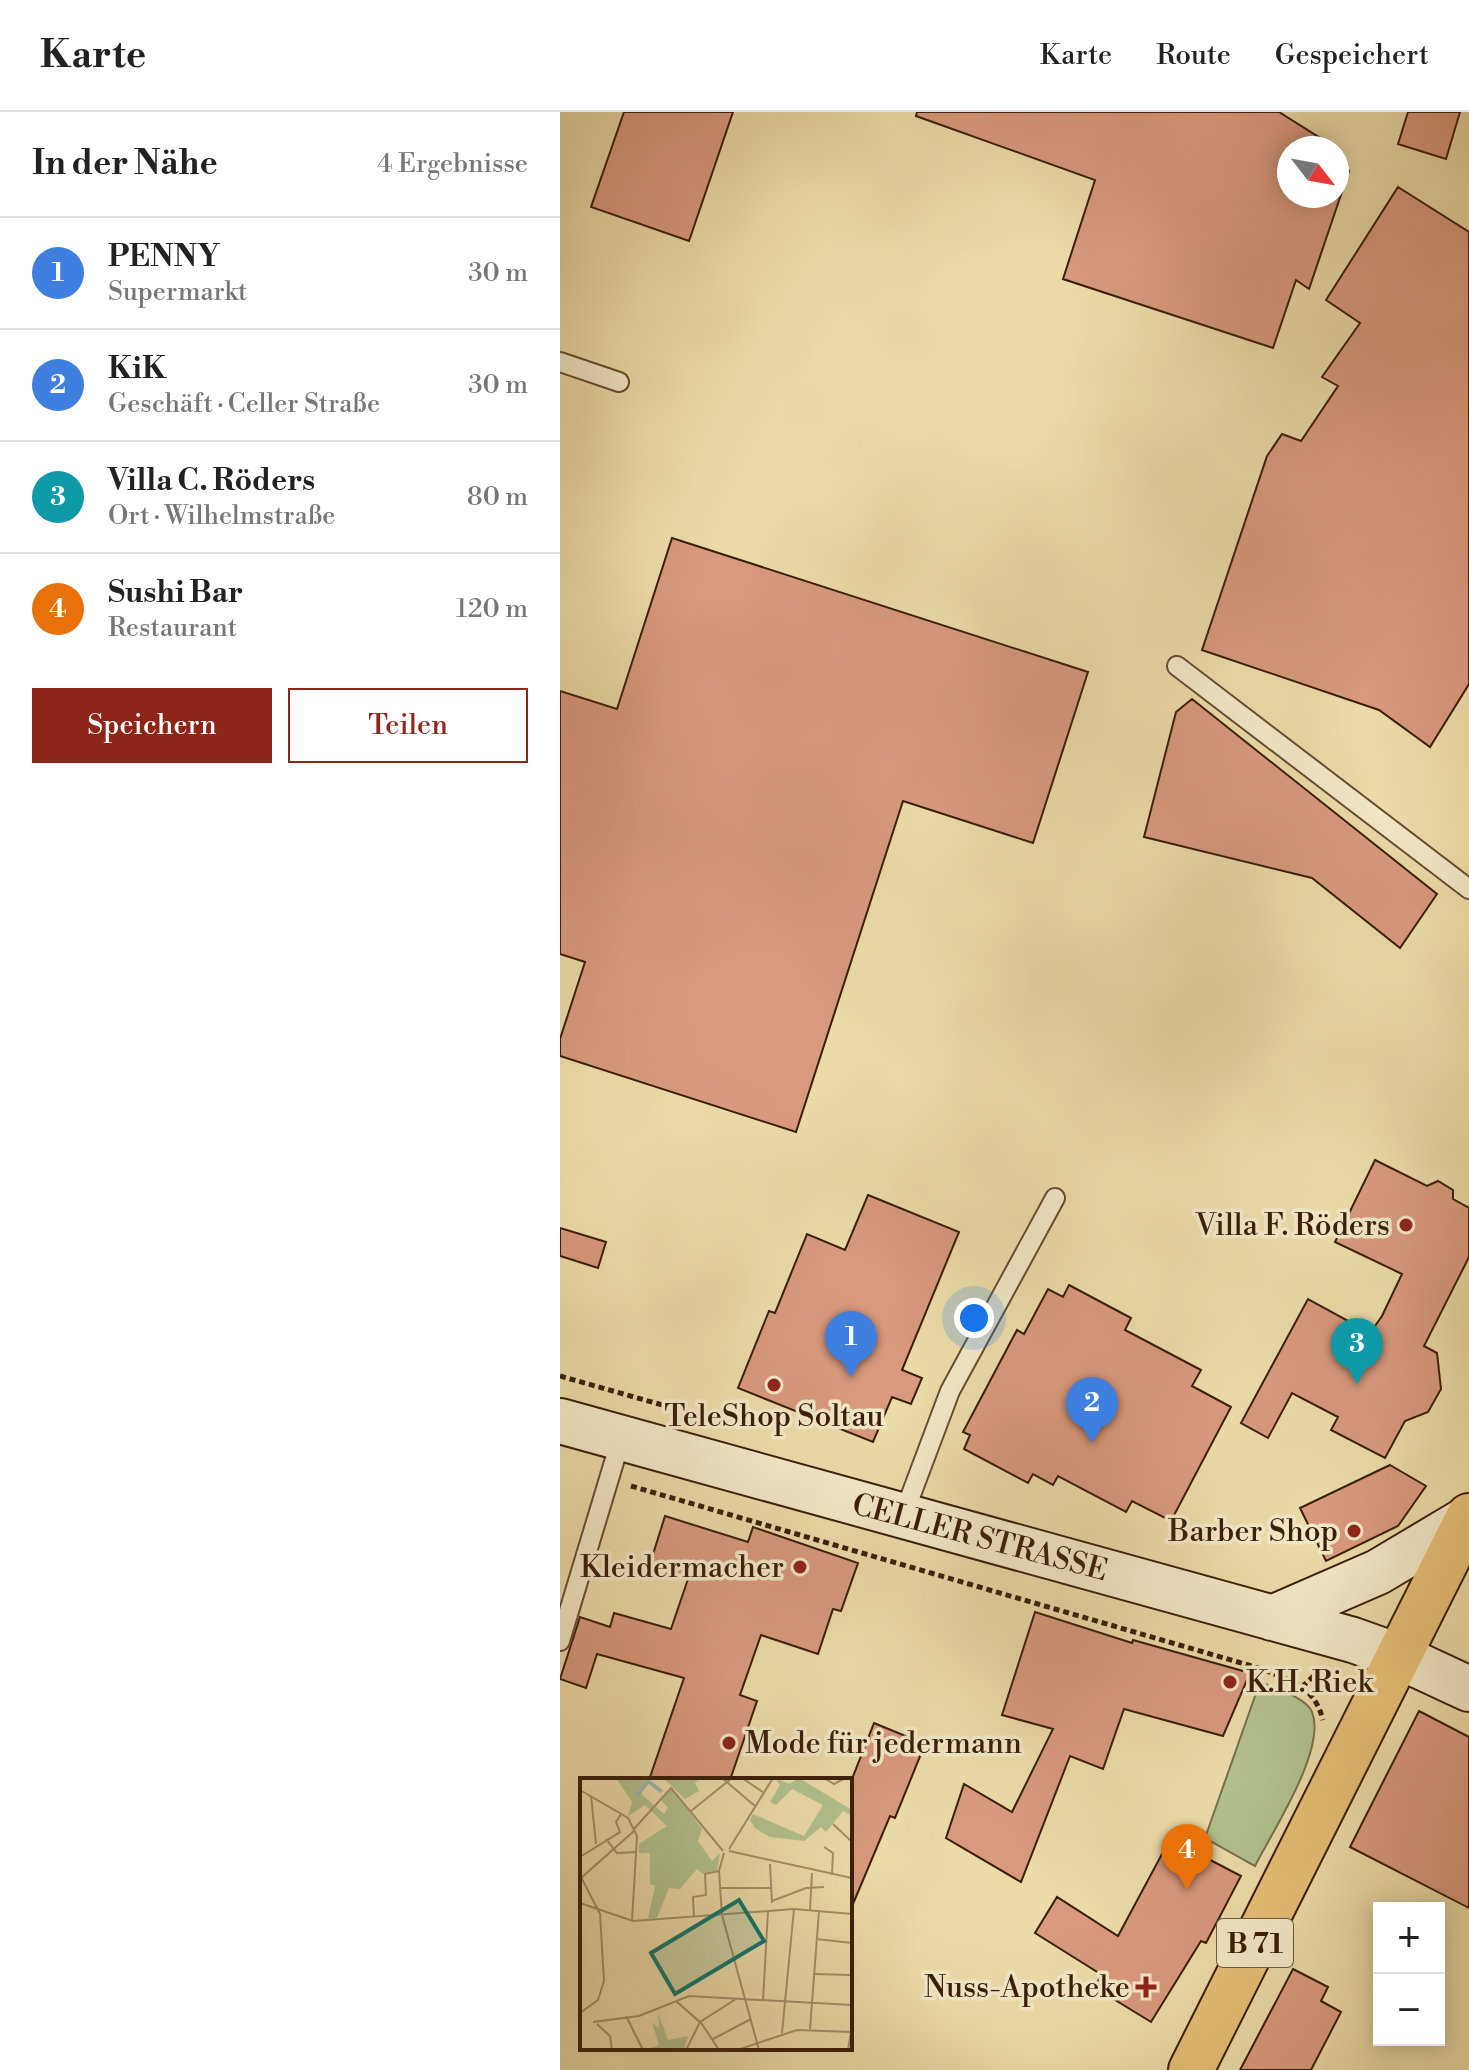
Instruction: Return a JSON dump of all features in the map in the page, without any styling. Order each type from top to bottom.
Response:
[{"type":"main road","name":"CELLER STRASSE","points":[[560,1421],[615,1459],[903,1516],[1398,1656],[1469,1689]]},
{"type":"main road","points":[[1272,1618],[1378,1572],[1468,1518]]},
{"type":"main road","name":"B 71","points":[[1191,2070],[1468,1518]]},
{"type":"lane","points":[[560,362],[619,382]]},
{"type":"lane","points":[[1177,666],[1469,889]]},
{"type":"lane","points":[[903,1516],[950,1391],[1055,1198]]},
{"type":"lane","points":[[560,1641],[615,1459]]},
{"type":"path","points":[[615,1459],[1262,1669],[1302,1687]]},
{"type":"green space","points":[[1260,1682],[1289,1694],[1309,1707],[1315,1728],[1312,1747],[1296,1790],[1255,1866],[1205,1838]]},
{"type":"building","points":[[624,112],[733,112],[689,241],[591,207]]},
{"type":"building","points":[[917,112],[1279,112],[1317,136],[1277,136],[1277,208],[1336,208],[1309,289],[1296,280],[1273,348],[1063,279],[1095,180],[916,116]]},
{"type":"building","points":[[1408,112],[1460,112],[1446,159],[1398,144]]},
{"type":"building","points":[[1398,187],[1469,232],[1469,684],[1430,747],[1379,710],[1202,650],[1267,456],[1282,434],[1301,441],[1338,386],[1322,377],[1360,323],[1326,300]]},
{"type":"building","points":[[672,538],[1088,672],[1033,843],[903,801],[796,1132],[560,1056],[560,1039],[585,962],[560,954],[560,691],[617,709]]},
{"type":"building","points":[[1192,699],[1437,894],[1400,948],[1312,878],[1144,837],[1176,712]]},
{"type":"building","points":[[1375,1160],[1427,1186],[1438,1181],[1453,1190],[1453,1199],[1469,1208],[1469,1257],[1424,1346],[1437,1353],[1441,1389],[1428,1412],[1405,1421],[1385,1458],[1331,1430],[1338,1417],[1292,1393],[1268,1438],[1241,1423],[1308,1299],[1370,1333],[1382,1316],[1402,1274],[1335,1242]]},
{"type":"building","points":[[868,1195],[959,1232],[902,1370],[922,1378],[911,1404],[892,1397],[873,1442],[738,1388],[769,1311],[775,1313],[807,1234],[845,1250]]},
{"type":"building","points":[[560,1228],[606,1242],[598,1268],[560,1256]]},
{"type":"building","points":[[1069,1285],[1131,1318],[1125,1330],[1201,1370],[1192,1386],[1231,1407],[1171,1521],[1132,1501],[1126,1512],[1058,1476],[1053,1485],[1033,1474],[1028,1483],[964,1449],[970,1435],[963,1432],[1017,1330],[1024,1334],[1048,1289],[1063,1297]]},
{"type":"building","points":[[1390,1465],[1426,1486],[1398,1526],[1326,1561],[1300,1508]]},
{"type":"building","points":[[665,1516],[748,1542],[753,1527],[858,1563],[841,1611],[833,1609],[818,1654],[761,1635],[740,1695],[757,1701],[731,1778],[650,1778],[684,1678],[597,1654],[586,1688],[560,1679],[580,1617],[610,1627],[614,1613],[671,1629],[688,1579],[649,1567]]},
{"type":"building","points":[[1035,1612],[1132,1643],[1133,1640],[1250,1673],[1223,1736],[1124,1709],[1103,1769],[1070,1756],[1021,1882],[946,1838],[964,1784],[1012,1812],[1053,1729],[1002,1715]]},
{"type":"building","points":[[1419,1711],[1469,1737],[1469,1908],[1350,1847]]},
{"type":"building","points":[[874,1723],[925,1744],[895,1818],[890,1816],[852,1906],[852,1779]]},
{"type":"building","points":[[1170,1839],[1241,1876],[1206,1943],[1201,1941],[1151,2022],[1094,1987],[1102,1975],[1035,1933],[1057,1897],[1118,1936]]},
{"type":"building","points":[[1293,1969],[1328,1987],[1321,2001],[1341,2012],[1311,2070],[1240,2070]]},
{"type":"place","name":"Villa F. Röders","points":[[1406,1225]]},
{"type":"place","name":"PENNY","points":[[851,1377]]},
{"type":"place","name":"Villa C. Röders","points":[[1357,1384]]},
{"type":"place","name":"TeleShop Soltau","points":[[774,1385]]},
{"type":"place","name":"KiK","points":[[1092,1443]]},
{"type":"place","name":"Barber Shop","points":[[1354,1531]]},
{"type":"place","name":"Kleidermacher","points":[[800,1567]]},
{"type":"place","name":"K.H. Riek","points":[[1230,1682]]},
{"type":"place","name":"Mode für jedermann","points":[[729,1743]]},
{"type":"place","name":"Sushi Bar","points":[[1187,1890]]},
{"type":"place","name":"Nuss-Apotheke","points":[[1146,1987]]}]
